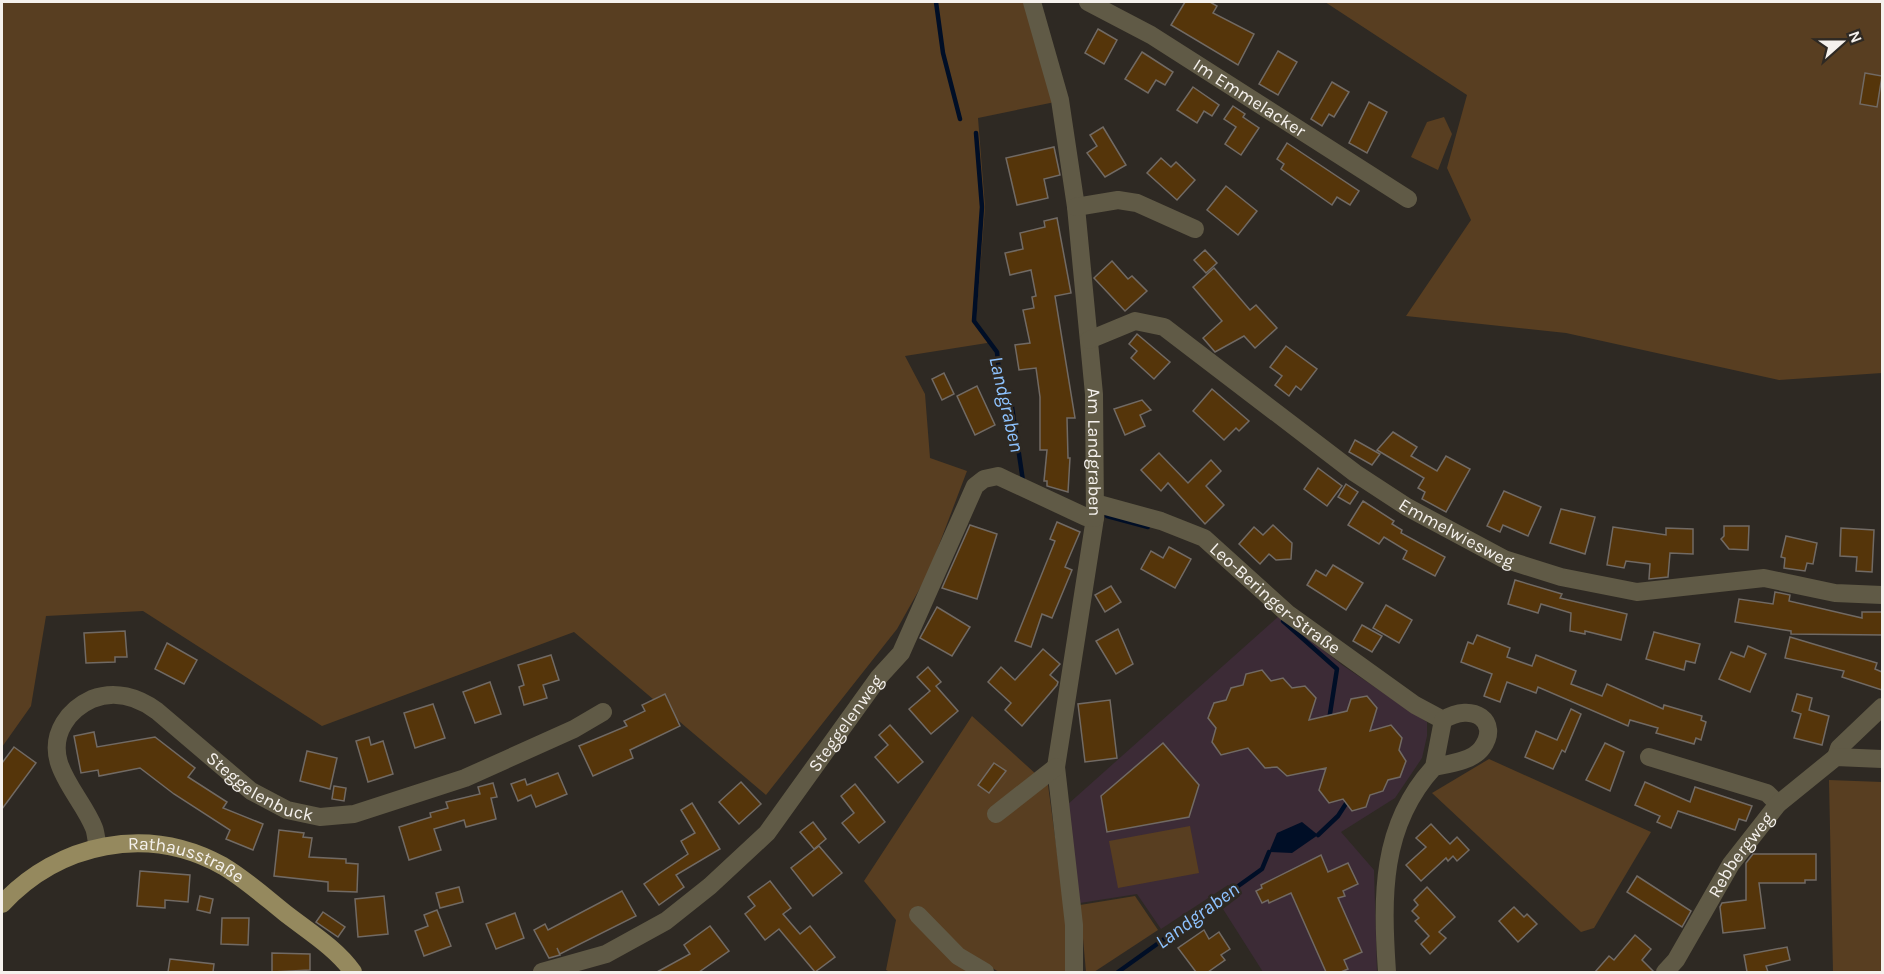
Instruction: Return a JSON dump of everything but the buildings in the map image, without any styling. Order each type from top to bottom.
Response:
[{"type":"main road","name":"Rathausstraße","points":[[2,904],[26,882],[49,866],[98,846],[130,842],[156,844],[196,855],[223,867],[328,946],[353,972]]},
{"type":"street","name":"Am Landgraben","points":[[1034,2],[1060,100],[1076,207],[1094,394],[1095,511],[1056,767],[1074,925],[1074,972]]},
{"type":"street","name":"Im Emmelacker","points":[[1088,2],[1151,35],[1408,200]]},
{"type":"street","points":[[1076,207],[1118,200],[1137,203],[1195,229]]},
{"type":"street","name":"Emmelwiesweg","points":[[1089,340],[1135,321],[1164,327],[1355,473],[1407,507],[1504,559],[1561,577],[1638,592],[1764,578],[1835,593],[1882,595]]},
{"type":"street","name":"Steggelenweg","points":[[542,972],[606,954],[666,921],[710,886],[767,833],[879,677],[901,652],[975,486],[984,479],[998,476],[1086,517],[1095,511]]},
{"type":"street","name":"Leo-Beringer-Straße","points":[[1095,511],[1161,521],[1204,538],[1287,613],[1415,705],[1443,720]]},
{"type":"street","name":"Steggelenbuck","points":[[98,846],[94,828],[58,761],[56,748],[59,732],[68,717],[82,704],[102,696],[123,695],[141,701],[157,711],[251,791],[287,810],[320,817],[354,814],[465,778],[574,729],[603,712]]},
{"type":"street","name":"Rebbergweg","points":[[1665,972],[1676,960],[1731,864],[1778,804],[1836,757],[1839,748],[1882,706]]},
{"type":"street","points":[[1387,972],[1386,901],[1394,837],[1401,813],[1434,767],[1443,720],[1457,711],[1472,711],[1480,716],[1486,725],[1487,738],[1481,750],[1461,761],[1434,767]]},
{"type":"street","points":[[1649,757],[1767,793],[1778,804]]},
{"type":"street","points":[[1836,757],[1882,759]]},
{"type":"street","points":[[996,814],[1056,767]]},
{"type":"street","points":[[918,915],[958,956],[985,972]]},
{"type":"shaded area","points":[[2,2],[1029,2],[1055,102],[978,118],[985,207],[976,321],[989,340],[987,343],[905,356],[925,394],[930,458],[967,471],[928,574],[897,629],[766,795],[574,632],[322,726],[143,611],[46,616],[31,706],[2,747]]},
{"type":"shaded area","points":[[1325,2],[1882,2],[1882,373],[1779,380],[1566,333],[1406,316],[1471,220],[1447,168],[1467,95]]},
{"type":"shaded area","points":[[1444,117],[1452,134],[1438,170],[1411,157],[1427,122]]},
{"type":"shaded area","points":[[1280,615],[1342,665],[1427,722],[1427,736],[1422,758],[1395,798],[1341,832],[1374,870],[1377,972],[1263,972],[1223,909],[1240,896],[1228,885],[1161,929],[1137,894],[1080,903],[1067,805]]},
{"type":"shaded area","points":[[972,716],[1048,785],[1069,939],[1066,972],[999,972],[982,962],[974,972],[890,972],[886,970],[896,920],[864,881]]},
{"type":"shaded area","points":[[1489,759],[1651,832],[1594,928],[1581,932],[1432,793]]},
{"type":"shaded area","points":[[1829,780],[1882,782],[1882,972],[1833,972]]},
{"type":"shaded area","points":[[1190,826],[1199,873],[1118,888],[1109,841]]},
{"type":"shaded area","points":[[1135,896],[1158,930],[1094,972],[1086,972],[1080,905]]},
{"type":"water","points":[[1302,822],[1318,835],[1292,853],[1269,852],[1277,833]]},
{"type":"waterway","name":"Landgraben","points":[[936,2],[943,53],[960,119]]},
{"type":"waterway","name":"Landgraben","points":[[976,133],[982,207],[974,321],[997,352],[1001,392],[1012,407],[1023,481]]},
{"type":"waterway","name":"Landgraben","points":[[1107,516],[1148,527]]},
{"type":"waterway","name":"Landgraben","points":[[1283,621],[1337,669],[1329,720]]},
{"type":"waterway","name":"Landgraben","points":[[1318,835],[1338,816],[1349,799]]},
{"type":"waterway","name":"Landgraben","points":[[1118,972],[1262,869],[1269,852]]}]
